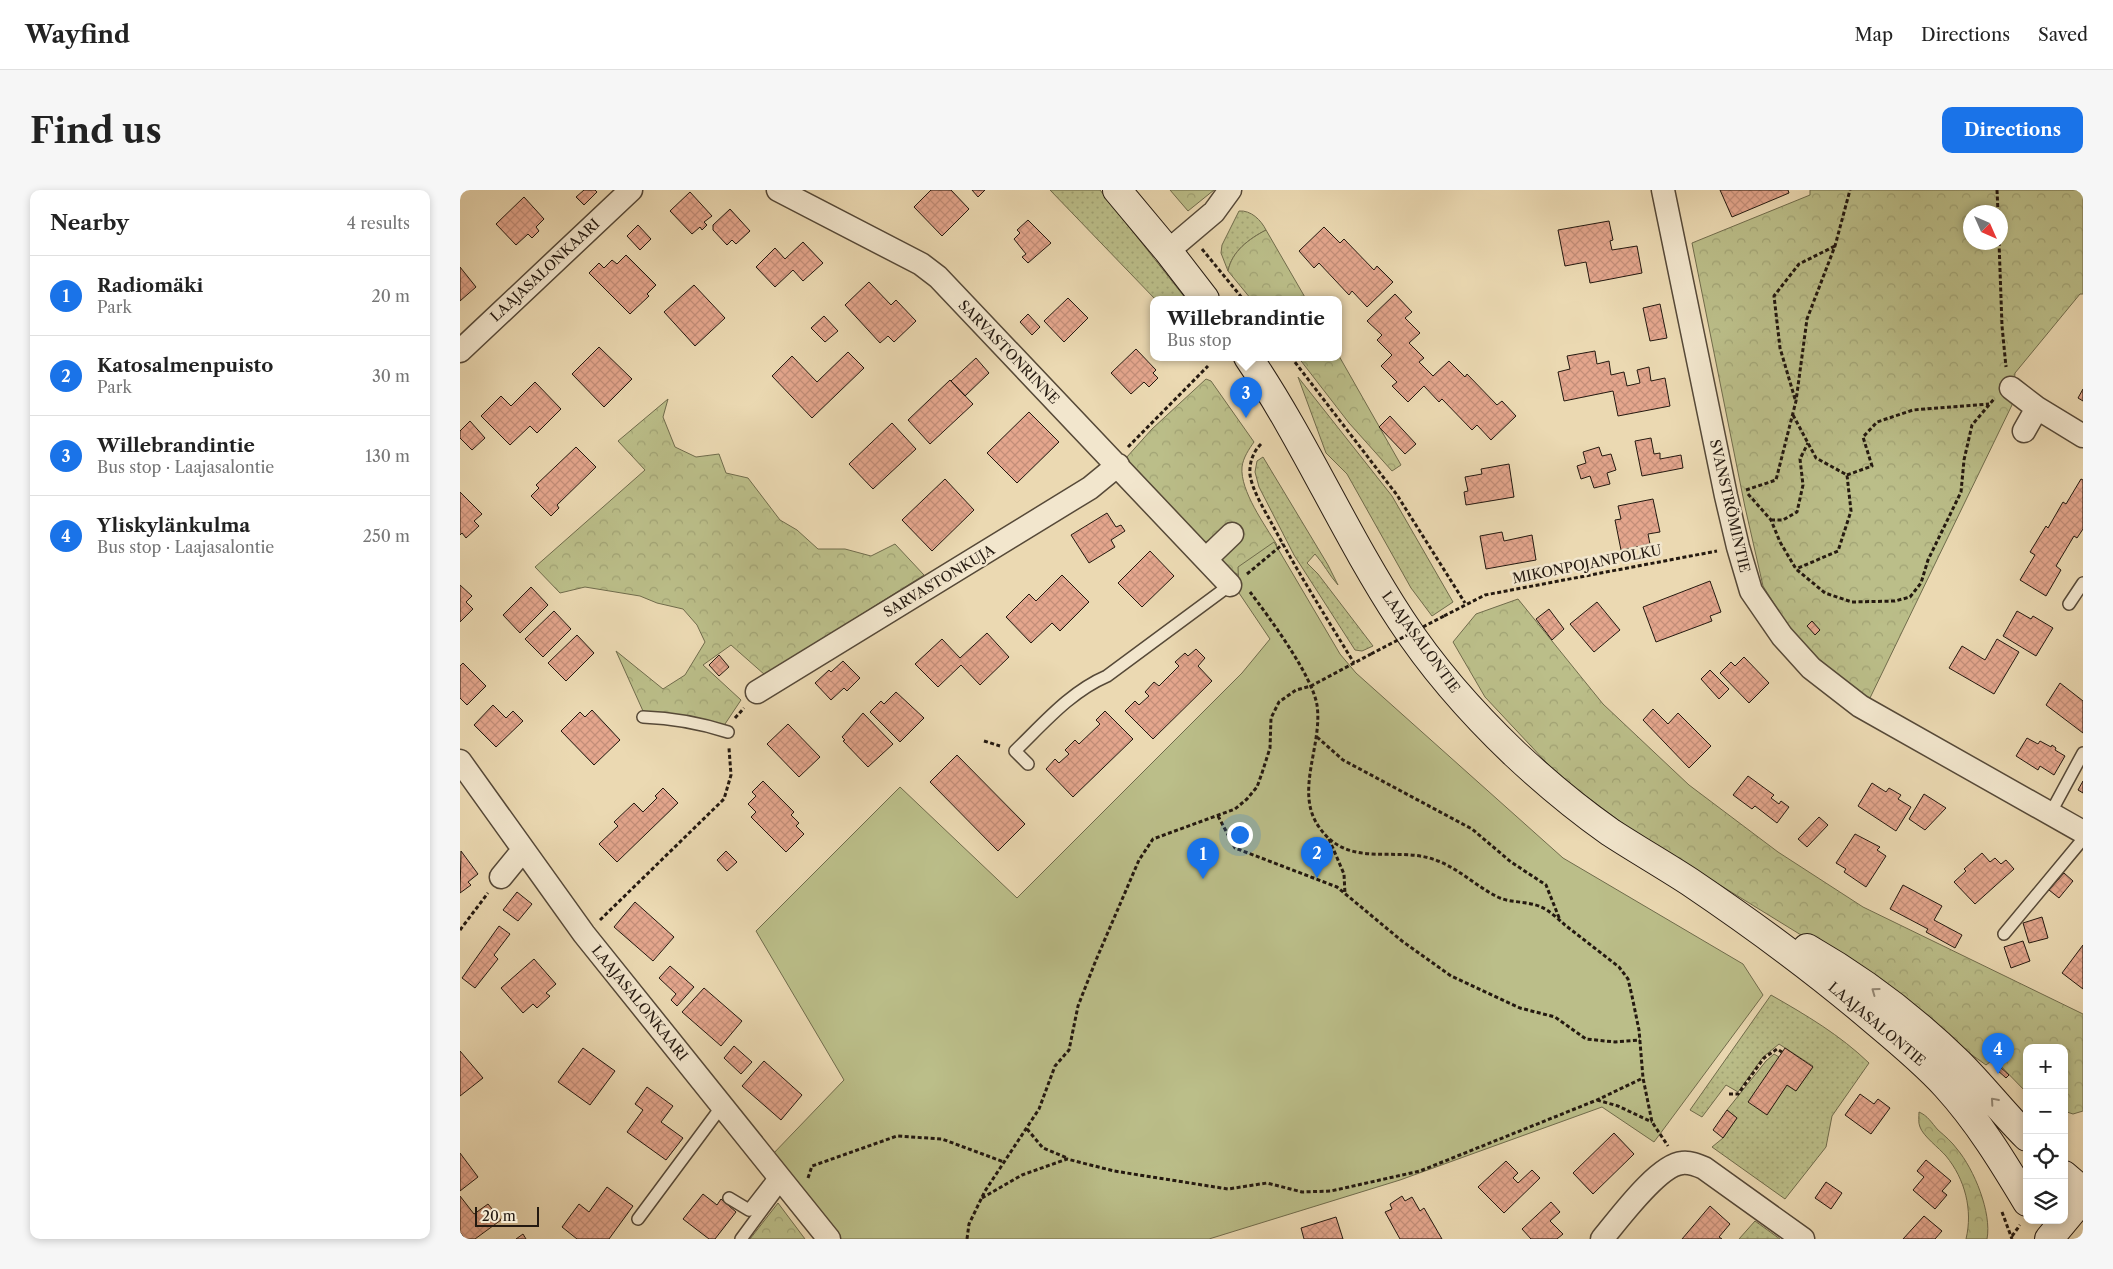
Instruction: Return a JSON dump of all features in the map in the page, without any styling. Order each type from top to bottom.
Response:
[{"type":"main road","points":[[1117,190],[1179,242],[1203,296]]},
{"type":"main road","name":"LAAJASALONTIE","points":[[1250,361],[1288,421],[1374,577],[1402,622],[1434,666],[1478,717],[1561,796],[1611,832],[1690,882],[1835,964],[1895,1006],[1960,1064],[2024,1134]]},
{"type":"main road","name":"LAAJASALONTIE","points":[[1690,882],[1842,993],[1921,1061],[1947,1088],[1976,1123],[2014,1206]]},
{"type":"main road","points":[[2068,1178],[2083,1191]]},
{"type":"main road","points":[[2039,1224],[2048,1239],[2083,1198]]},
{"type":"street","name":"LAAJASALONKAARI","points":[[460,351],[631,190]]},
{"type":"street","name":"SARVASTONRINNE","points":[[778,190],[921,264],[938,276],[1206,558],[1235,582]]},
{"type":"street","points":[[1179,242],[1214,212],[1230,190]]},
{"type":"street","name":"SVANSTRÖMINTIE","points":[[1664,190],[1738,547],[1751,591],[1782,636],[1811,668],[1860,706],[2083,832]]},
{"type":"street","points":[[2005,386],[2036,408],[2083,436]]},
{"type":"street","points":[[2024,431],[2036,408]]},
{"type":"street","name":"SARVASTONKUJA","points":[[757,692],[1090,488],[1118,466]]},
{"type":"street","points":[[1206,558],[1232,534]]},
{"type":"street","name":"LAAJASALONKAARI","points":[[460,761],[584,934],[829,1239]]},
{"type":"street","points":[[501,877],[523,850]]},
{"type":"street","points":[[1602,1239],[1648,1185],[1663,1172],[1680,1163],[1691,1163],[1704,1168],[1803,1239]]},
{"type":"lane","points":[[1028,764],[1015,751],[1072,696],[1088,684],[1107,676],[1235,582]]},
{"type":"lane","points":[[2069,604],[2083,583]]},
{"type":"lane","points":[[643,717],[664,718],[701,724],[728,732]]},
{"type":"lane","points":[[2050,814],[2083,753]]},
{"type":"lane","points":[[2004,934],[2083,839]]},
{"type":"lane","points":[[638,1219],[722,1106]]},
{"type":"lane","points":[[729,1198],[749,1210],[780,1178]]},
{"type":"lane","points":[[741,1239],[780,1178]]},
{"type":"path","points":[[1997,190],[1998,205]]},
{"type":"path","points":[[1849,191],[1836,246],[1807,318],[1796,401],[1776,480],[1745,490],[1771,520],[1780,542],[1796,569],[1825,593],[1852,602],[1895,601],[1910,597],[1921,583],[1928,560],[1961,492],[1964,460],[1972,425],[2005,386],[1999,250]]},
{"type":"path","points":[[1179,242],[1241,296]]},
{"type":"path","points":[[1796,401],[1780,348],[1774,296],[1799,264],[1836,246]]},
{"type":"path","points":[[1294,361],[1397,495],[1465,604]]},
{"type":"path","points":[[1118,466],[1122,453],[1208,366]]},
{"type":"path","points":[[1793,414],[1816,458],[1847,475],[1872,466],[1862,437],[1876,422],[1913,410],[1990,404]]},
{"type":"path","points":[[1771,520],[1783,520],[1797,512],[1803,485],[1800,459],[1808,442]]},
{"type":"path","points":[[1261,444],[1254,451],[1250,466],[1250,476],[1257,494],[1283,544],[1354,663]]},
{"type":"path","points":[[1796,569],[1838,551],[1851,511],[1847,475]]},
{"type":"path","points":[[1283,544],[1235,582],[1272,621],[1311,686],[1317,705],[1317,737],[1309,787],[1310,810],[1319,827],[1329,839],[1342,848],[1355,853],[1425,857],[1438,860],[1501,898],[1541,907],[1619,967],[1628,979],[1640,1040],[1643,1078],[1652,1122],[1680,1163]]},
{"type":"path","name":"MIKONPOJANPOLKU","points":[[1218,816],[1235,809],[1257,787],[1270,748],[1271,718],[1275,707],[1296,690],[1311,686],[1485,595],[1738,547]]},
{"type":"path","points":[[1317,737],[1343,760],[1472,829],[1511,862],[1546,885],[1561,922]]},
{"type":"path","points":[[584,934],[719,806]]},
{"type":"path","points":[[967,1239],[969,1224],[981,1198],[1040,1109],[1055,1066],[1069,1050],[1078,1006],[1139,860],[1153,839],[1218,816],[1235,848],[1337,887],[1402,941],[1451,976],[1520,1008],[1555,1017],[1586,1039],[1615,1042],[1640,1040]]},
{"type":"path","points":[[1329,839],[1344,874],[1345,894]]},
{"type":"path","points":[[460,930],[501,877]]},
{"type":"path","points":[[1728,1094],[1738,1094],[1764,1058],[1777,1049],[1782,1052]]},
{"type":"path","points":[[1027,1128],[1043,1148],[1067,1159],[1114,1171],[1228,1190],[1267,1183],[1302,1192],[1331,1191],[1420,1171],[1597,1100],[1643,1078]]},
{"type":"path","points":[[1597,1100],[1618,1106],[1652,1122]]},
{"type":"path","points":[[800,1203],[812,1166],[897,1136],[942,1140],[1004,1162]]},
{"type":"path","points":[[981,1198],[1022,1175],[1067,1159]]},
{"type":"path","points":[[2012,1239],[2014,1206]]},
{"type":"green space","points":[[1050,190],[1100,190],[1184,296],[1152,296]]},
{"type":"green space","points":[[1170,190],[1214,190],[1188,211]]},
{"type":"green space","points":[[1810,190],[2083,190],[2083,294],[2080,294],[2015,373],[2012,405],[1869,700],[1820,660],[1790,629],[1763,586],[1745,507],[1692,243],[1810,195]]},
{"type":"green space","points":[[1239,211],[1248,212],[1255,216],[1266,230],[1242,246],[1233,257],[1228,271],[1221,253],[1222,245]]},
{"type":"green space","points":[[1266,230],[1304,296],[1249,296],[1228,271],[1233,257],[1253,237]]},
{"type":"green space","points":[[1301,361],[1342,361],[1401,465],[1392,471],[1349,423]]},
{"type":"green space","points":[[1298,377],[1392,496],[1453,602],[1432,616],[1411,588],[1347,474],[1326,453]]},
{"type":"green space","points":[[1206,379],[1211,381],[1254,442],[1244,460],[1242,476],[1254,508],[1277,545],[1242,576],[1236,574],[1223,562],[1214,540],[1205,542],[1196,537],[1131,469],[1126,458],[1152,429]]},
{"type":"green space","points":[[668,399],[663,417],[675,447],[696,457],[719,454],[726,473],[748,478],[780,520],[797,530],[818,549],[845,549],[871,556],[895,544],[924,575],[765,675],[731,645],[703,665],[741,700],[723,727],[643,711],[616,651],[663,689],[685,675],[705,642],[697,625],[683,609],[657,603],[640,596],[585,587],[560,593],[535,567],[645,470],[618,441]]},
{"type":"green space","points":[[1263,457],[1338,585],[1315,554],[1307,563],[1318,574],[1373,646],[1362,651],[1355,650],[1294,555],[1259,487],[1255,472],[1257,461]]},
{"type":"green space","points":[[1274,542],[1340,654],[1356,673],[1563,858],[1743,964],[1763,995],[1654,1142],[1602,1107],[1400,1180],[1209,1239],[840,1239],[771,1156],[844,1080],[756,931],[900,787],[1017,898],[1242,673],[1270,639],[1239,593],[1238,567]]},
{"type":"green space","points":[[1518,599],[1603,704],[1689,785],[1778,852],[1863,907],[2083,1014],[2083,1111],[2073,1114],[2068,1112],[2068,1044],[2023,1044],[2023,1089],[1994,1059],[1986,1065],[1944,1035],[1918,1007],[1637,834],[1559,776],[1485,697],[1453,642],[1476,614]]},
{"type":"green space","points":[[1771,995],[1834,1034],[1869,1063],[1832,1116],[1826,1147],[1785,1199],[1712,1147],[1723,1138],[1737,1118],[1727,1110],[1766,1061],[1774,1054],[1779,1057],[1767,1114],[1787,1085],[1796,1091],[1813,1066],[1779,1044],[1763,1057],[1738,1092],[1726,1085],[1702,1117],[1690,1110]]},
{"type":"green space","points":[[1919,1112],[1927,1117],[1953,1144],[1970,1168],[1984,1204],[1988,1228],[1987,1239],[1966,1239],[1968,1206],[1963,1185],[1953,1165],[1922,1131],[1919,1124]]},
{"type":"green space","points":[[778,1203],[805,1239],[750,1239]]},
{"type":"green space","points":[[1755,1221],[1780,1239],[1739,1239]]},
{"type":"building","points":[[584,190],[595,190],[597,192],[584,205],[576,197]]},
{"type":"building","points":[[931,190],[951,190],[969,209],[942,236],[914,207]]},
{"type":"building","points":[[972,190],[985,190],[978,197]]},
{"type":"building","points":[[1720,190],[1788,190],[1789,193],[1732,217]]},
{"type":"building","points":[[690,192],[712,216],[704,222],[707,225],[702,230],[700,227],[692,234],[670,211]]},
{"type":"building","points":[[524,197],[544,219],[536,227],[539,231],[532,238],[528,234],[516,245],[496,224]]},
{"type":"building","points":[[730,209],[750,231],[736,244],[732,240],[727,245],[713,230],[713,225]]},
{"type":"building","points":[[1028,220],[1051,243],[1028,263],[1022,257],[1026,254],[1014,239],[1020,233],[1017,230]]},
{"type":"building","points":[[1609,221],[1613,240],[1610,241],[1612,250],[1637,246],[1642,273],[1590,283],[1586,262],[1565,266],[1558,230]]},
{"type":"building","points":[[638,225],[651,239],[640,250],[627,236]]},
{"type":"building","points":[[1324,227],[1340,243],[1344,239],[1374,270],[1377,266],[1393,282],[1367,307],[1352,291],[1349,295],[1319,263],[1314,268],[1299,251]]},
{"type":"building","points":[[803,242],[823,263],[803,281],[793,270],[775,287],[756,267],[775,248],[785,259]]},
{"type":"building","points":[[626,255],[656,285],[647,294],[649,296],[630,314],[589,273],[599,263],[604,268],[612,260],[617,264]]},
{"type":"building","points":[[460,267],[476,287],[460,301]]},
{"type":"building","points":[[869,282],[891,305],[896,300],[916,321],[894,342],[888,336],[880,343],[845,305]]},
{"type":"building","points":[[694,285],[725,318],[695,346],[664,312]]},
{"type":"building","points":[[1395,294],[1412,312],[1405,318],[1420,333],[1409,343],[1424,358],[1419,362],[1433,376],[1449,361],[1465,377],[1467,374],[1497,405],[1502,401],[1516,416],[1491,440],[1477,425],[1472,430],[1442,399],[1439,402],[1424,386],[1408,402],[1392,386],[1397,382],[1381,366],[1392,355],[1377,340],[1382,335],[1367,321]]},
{"type":"building","points":[[1068,298],[1088,318],[1064,342],[1044,321]]},
{"type":"building","points":[[1660,304],[1667,338],[1650,341],[1643,308]]},
{"type":"building","points":[[1028,314],[1040,327],[1032,335],[1020,322]]},
{"type":"building","points":[[824,316],[838,331],[825,342],[811,328]]},
{"type":"building","points":[[599,347],[632,379],[604,407],[572,374]]},
{"type":"building","points":[[1136,349],[1156,370],[1153,373],[1158,378],[1149,387],[1144,382],[1131,394],[1111,373]]},
{"type":"building","points":[[1595,351],[1597,364],[1609,361],[1611,375],[1624,372],[1627,386],[1640,383],[1637,370],[1649,367],[1651,381],[1665,378],[1670,406],[1618,416],[1613,391],[1564,401],[1558,372],[1570,369],[1567,356]]},
{"type":"building","points":[[848,352],[864,368],[812,418],[772,376],[792,356],[817,382]]},
{"type":"building","points":[[976,358],[989,373],[965,396],[951,381]]},
{"type":"building","points":[[950,380],[973,404],[930,444],[908,420]]},
{"type":"building","points":[[535,382],[561,409],[537,433],[530,426],[510,445],[481,416],[501,396],[511,406]]},
{"type":"building","points":[[2083,389],[2083,401],[2078,398]]},
{"type":"building","points":[[1029,412],[1059,442],[1017,483],[987,453]]},
{"type":"building","points":[[1390,416],[1416,444],[1405,454],[1379,427]]},
{"type":"building","points":[[470,421],[485,438],[472,450],[460,438],[460,431]]},
{"type":"building","points":[[892,423],[916,449],[873,489],[849,464]]},
{"type":"building","points":[[1651,438],[1654,454],[1660,453],[1660,459],[1681,455],[1683,468],[1642,476],[1635,441]]},
{"type":"building","points":[[576,447],[596,467],[557,505],[559,508],[551,516],[531,496],[539,488],[536,485]]},
{"type":"building","points":[[1599,447],[1602,456],[1611,454],[1616,470],[1607,473],[1610,484],[1594,488],[1590,476],[1581,479],[1577,466],[1586,463],[1583,452]]},
{"type":"building","points":[[1509,464],[1514,497],[1466,505],[1464,492],[1468,491],[1465,477],[1482,474],[1481,469]]},
{"type":"building","points":[[945,479],[974,510],[932,551],[902,520]]},
{"type":"building","points":[[2081,479],[2083,480],[2083,529],[2077,538],[2074,536],[2056,566],[2061,570],[2046,596],[2020,580],[2035,555],[2030,552],[2046,526],[2048,528],[2063,502],[2066,504]]},
{"type":"building","points":[[460,492],[482,514],[474,521],[479,526],[466,538],[462,533],[460,535]]},
{"type":"building","points":[[1653,499],[1660,532],[1648,534],[1650,544],[1621,550],[1615,520],[1621,519],[1618,506]]},
{"type":"building","points":[[1107,513],[1116,527],[1121,525],[1125,531],[1111,540],[1115,547],[1089,563],[1071,535]]},
{"type":"building","points":[[1502,532],[1504,541],[1532,535],[1536,560],[1486,569],[1480,536]]},
{"type":"building","points":[[1150,551],[1174,576],[1142,607],[1118,583]]},
{"type":"building","points":[[1062,575],[1089,602],[1060,631],[1052,623],[1031,643],[1006,617],[1029,594],[1036,601]]},
{"type":"building","points":[[1710,581],[1721,612],[1710,616],[1712,621],[1656,642],[1643,607]]},
{"type":"building","points":[[460,585],[472,596],[466,602],[473,609],[460,622]]},
{"type":"building","points":[[531,587],[548,605],[520,633],[503,615]]},
{"type":"building","points":[[1597,602],[1620,630],[1594,652],[1570,624]]},
{"type":"building","points":[[1549,609],[1564,629],[1552,640],[1536,619]]},
{"type":"building","points":[[554,611],[571,629],[543,657],[525,639]]},
{"type":"building","points":[[2017,611],[2031,619],[2033,616],[2053,628],[2036,656],[2003,636]]},
{"type":"building","points":[[1812,621],[1820,630],[1815,635],[1807,626]]},
{"type":"building","points":[[987,633],[1009,657],[980,685],[961,665],[938,687],[915,664],[942,639],[960,658]]},
{"type":"building","points":[[577,635],[594,653],[566,681],[548,663]]},
{"type":"building","points":[[1997,639],[2019,652],[1994,694],[1949,668],[1962,646],[1985,660]]},
{"type":"building","points":[[1196,649],[1205,658],[1198,666],[1212,681],[1153,739],[1125,711],[1135,701],[1139,705],[1149,696],[1145,692],[1154,682],[1159,686],[1179,666],[1175,662],[1185,653],[1188,656]]},
{"type":"building","points":[[719,655],[729,667],[719,676],[709,665]]},
{"type":"building","points":[[1744,657],[1769,683],[1749,703],[1720,673],[1731,662],[1735,666]]},
{"type":"building","points":[[843,661],[860,678],[847,691],[844,688],[831,700],[815,683],[829,670],[831,672]]},
{"type":"building","points":[[463,663],[486,686],[467,705],[460,698],[460,666]]},
{"type":"building","points":[[1710,670],[1729,689],[1719,699],[1701,679]]},
{"type":"building","points":[[2060,683],[2083,701],[2083,733],[2046,705]]},
{"type":"building","points":[[896,692],[924,718],[900,742],[870,712],[881,701],[884,704]]},
{"type":"building","points":[[493,705],[506,718],[513,711],[523,721],[496,747],[474,725]]},
{"type":"building","points":[[1653,709],[1668,724],[1678,713],[1711,746],[1689,768],[1643,720]]},
{"type":"building","points":[[592,710],[620,740],[594,765],[561,731],[580,712],[585,717]]},
{"type":"building","points":[[1105,711],[1133,739],[1073,797],[1046,769],[1055,759],[1059,763],[1069,754],[1065,750],[1075,740],[1079,744],[1100,724],[1096,720]]},
{"type":"building","points":[[863,713],[893,744],[868,767],[843,741],[845,740],[842,737]]},
{"type":"building","points":[[788,724],[820,757],[799,777],[767,744]]},
{"type":"building","points":[[2027,738],[2038,744],[2040,741],[2051,747],[2052,745],[2056,748],[2055,750],[2065,756],[2054,775],[2040,766],[2038,770],[2016,756]]},
{"type":"building","points":[[957,755],[1025,824],[998,851],[930,782]]},
{"type":"building","points":[[1748,776],[1774,795],[1771,798],[1779,804],[1781,801],[1789,807],[1777,823],[1755,806],[1752,809],[1733,795]]},
{"type":"building","points":[[763,781],[794,812],[791,815],[799,823],[796,826],[804,834],[786,852],[751,817],[756,812],[748,804],[756,796],[752,792]]},
{"type":"building","points":[[2083,781],[2083,793],[2078,790]]},
{"type":"building","points":[[1872,783],[1886,792],[1889,788],[1901,795],[1898,799],[1911,807],[1896,831],[1858,806]]},
{"type":"building","points":[[663,788],[678,803],[617,862],[599,844],[618,826],[614,822],[634,803],[643,812],[657,798],[655,796]]},
{"type":"building","points":[[1924,794],[1946,808],[1925,830],[1909,819]]},
{"type":"building","points":[[1819,817],[1828,825],[1807,847],[1798,839]]},
{"type":"building","points":[[1855,834],[1880,847],[1877,850],[1886,856],[1866,887],[1844,872],[1846,869],[1836,863]]},
{"type":"building","points":[[461,851],[478,874],[468,882],[471,885],[460,893]]},
{"type":"building","points":[[726,851],[737,862],[727,871],[717,860]]},
{"type":"building","points":[[1982,853],[1990,862],[1995,858],[2001,864],[2006,860],[2014,869],[1975,904],[1954,882],[1966,871],[1964,869]]},
{"type":"building","points":[[2064,873],[2073,881],[2059,898],[2049,890]]},
{"type":"building","points":[[1903,885],[1942,906],[1934,920],[1962,935],[1955,948],[1926,932],[1928,929],[1890,909]]},
{"type":"building","points":[[517,892],[532,904],[518,921],[503,910]]},
{"type":"building","points":[[635,902],[674,937],[653,961],[614,927]]},
{"type":"building","points":[[2042,917],[2048,938],[2029,943],[2023,923]]},
{"type":"building","points":[[499,926],[510,934],[494,955],[498,959],[475,988],[462,978]]},
{"type":"building","points":[[2023,941],[2030,961],[2011,968],[2004,947]]},
{"type":"building","points":[[2083,945],[2083,989],[2062,973]]},
{"type":"building","points":[[534,959],[556,984],[546,993],[550,996],[537,1008],[533,1004],[523,1013],[501,988]]},
{"type":"building","points":[[670,966],[694,987],[677,1006],[671,1000],[676,994],[659,978]]},
{"type":"building","points":[[704,988],[742,1021],[721,1046],[682,1012]]},
{"type":"building","points":[[734,1046],[752,1062],[741,1074],[724,1058]]},
{"type":"building","points":[[583,1048],[615,1071],[590,1105],[558,1082]]},
{"type":"building","points":[[1785,1048],[1813,1067],[1796,1091],[1787,1085],[1767,1115],[1748,1102]]},
{"type":"building","points":[[460,1051],[483,1078],[460,1096]]},
{"type":"building","points":[[764,1061],[802,1095],[781,1120],[742,1086]]},
{"type":"building","points":[[1999,1066],[2009,1075],[2006,1078],[1996,1069]]},
{"type":"building","points":[[647,1087],[673,1106],[661,1122],[683,1138],[666,1160],[627,1132],[643,1110],[635,1104]]},
{"type":"building","points":[[1860,1094],[1874,1104],[1878,1099],[1890,1108],[1871,1134],[1845,1115]]},
{"type":"building","points":[[1727,1110],[1737,1118],[1723,1138],[1713,1130]]},
{"type":"building","points":[[1614,1133],[1634,1154],[1593,1194],[1573,1173]]},
{"type":"building","points":[[460,1153],[478,1177],[460,1191]]},
{"type":"building","points":[[1926,1160],[1951,1181],[1942,1191],[1947,1195],[1935,1209],[1913,1190],[1924,1177],[1917,1171]]},
{"type":"building","points":[[1506,1161],[1518,1173],[1513,1178],[1518,1183],[1532,1170],[1540,1178],[1504,1213],[1478,1187]]},
{"type":"building","points":[[1826,1182],[1842,1193],[1831,1209],[1815,1198]]},
{"type":"building","points":[[607,1187],[633,1206],[609,1239],[577,1239],[562,1227],[579,1204],[589,1212]]},
{"type":"building","points":[[703,1194],[717,1205],[721,1199],[736,1212],[715,1239],[709,1239],[683,1219]]},
{"type":"building","points":[[460,1196],[474,1214],[488,1204],[501,1220],[475,1239],[465,1239],[460,1232]]},
{"type":"building","points":[[1402,1196],[1405,1201],[1412,1197],[1420,1211],[1424,1208],[1442,1239],[1400,1239],[1385,1212],[1392,1209],[1390,1204]]},
{"type":"building","points":[[1551,1202],[1560,1212],[1550,1221],[1563,1234],[1557,1239],[1531,1239],[1522,1229]]},
{"type":"building","points":[[1710,1206],[1730,1224],[1719,1237],[1722,1239],[1682,1239]]},
{"type":"building","points":[[1924,1216],[1942,1231],[1935,1239],[1903,1239]]},
{"type":"building","points":[[1336,1217],[1343,1239],[1304,1239],[1301,1228]]},
{"type":"building","points":[[523,1234],[526,1239],[516,1239]]},
{"type":"place","name":"Willebrandintie","points":[[1246,418]]},
{"type":"place","name":"Katosalmenpuisto","points":[[1317,878]]},
{"type":"place","name":"Radiomäki","points":[[1203,879]]},
{"type":"place","name":"Yliskylänkulma","points":[[1998,1074]]}]
